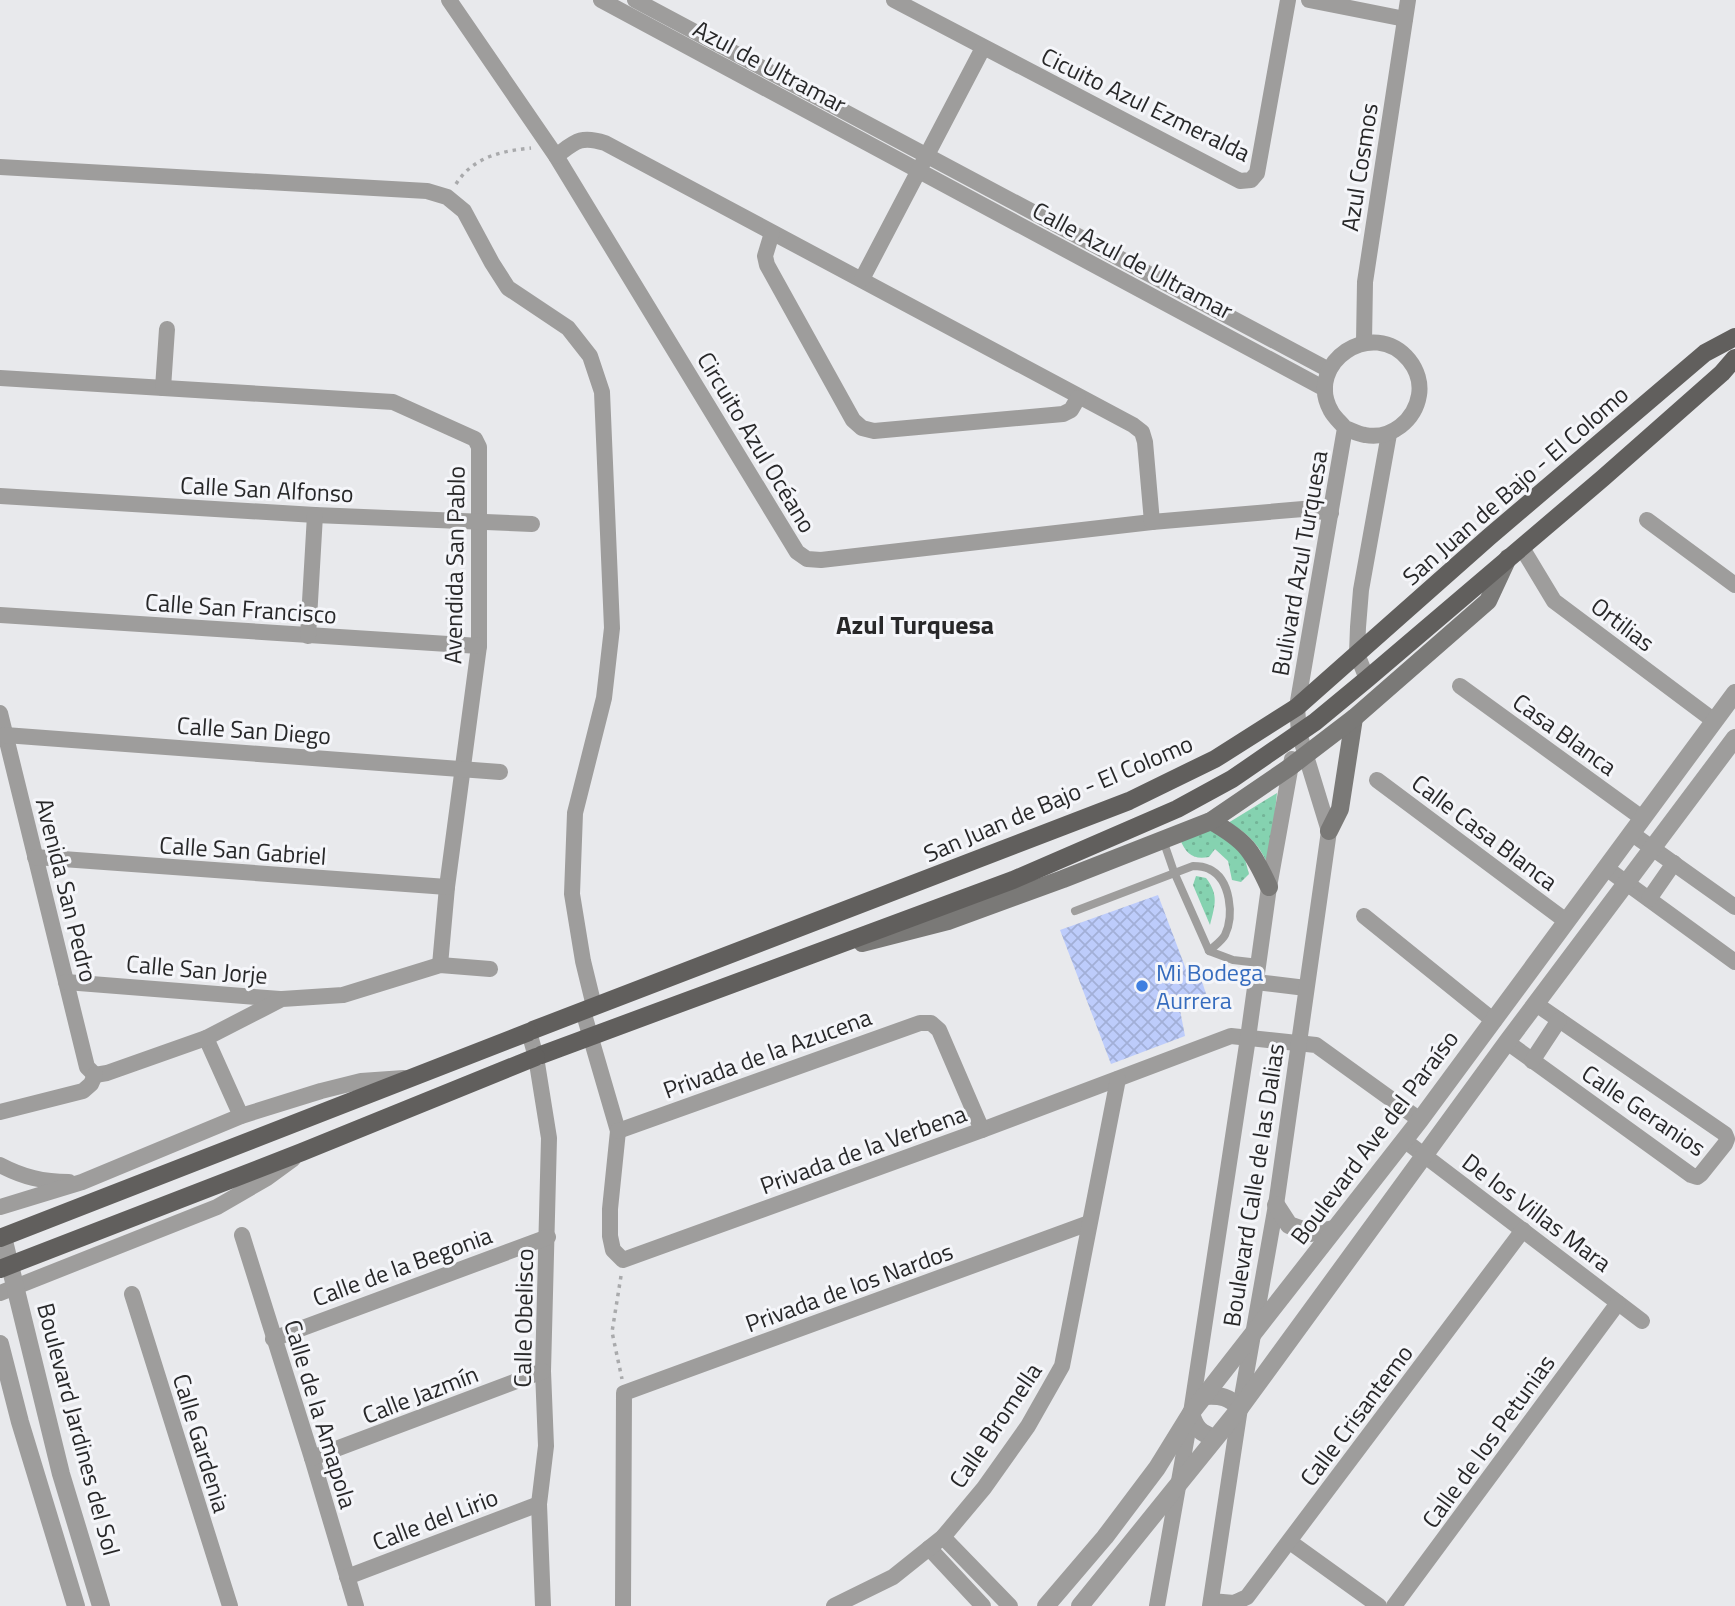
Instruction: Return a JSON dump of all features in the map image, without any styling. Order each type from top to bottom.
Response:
[{"type":"main road","name":"San Juan de Bajo - El Colomo","points":[[1,1234],[1129,801],[1216,760],[1297,707],[1489,537],[1705,353],[1735,337]]},
{"type":"main road","name":"San Juan de Bajo - El Colomo","points":[[6,1267],[302,1152],[538,1056],[1013,880],[1177,809],[1232,779],[1299,733],[1367,679],[1702,390],[1735,358]]},
{"type":"main road","points":[[808,957],[948,920],[1063,879],[1211,821],[1290,767],[1354,718],[1488,601],[1515,553]]},
{"type":"main road","points":[[1329,831],[1340,809],[1354,718]]},
{"type":"main road","points":[[1211,821],[1234,834],[1247,846],[1269,887]]},
{"type":"street","name":"Circuito Azul Océano","points":[[449,0],[556,156],[797,552],[807,559],[821,560],[1152,522],[1303,509],[1331,513]]},
{"type":"street","name":"Azul de Ultramar","points":[[601,0],[918,172]]},
{"type":"street","name":"Azul de Ultramar","points":[[635,0],[926,156]]},
{"type":"street","name":"Cicuito Azul Ezmeralda","points":[[894,0],[1240,181],[1251,180],[1257,173],[1288,0]]},
{"type":"street","points":[[1309,0],[1405,19]]},
{"type":"street","name":"Azul Cosmos","points":[[1364,342],[1365,282],[1408,0]]},
{"type":"street","points":[[862,279],[983,48]]},
{"type":"street","points":[[556,156],[577,141],[590,138],[605,143],[1142,432],[1152,522]]},
{"type":"street","name":"Calle Azul de Ultramar","points":[[926,156],[1329,370]]},
{"type":"street","points":[[0,167],[427,191],[447,197],[464,211],[509,288],[568,328],[590,356],[602,392],[612,628],[604,698],[575,813],[572,894],[583,961],[583,1039],[618,1130],[610,1209],[611,1236],[613,1250],[623,1260]]},
{"type":"street","name":"Calle Azul de Ultramar","points":[[918,172],[1325,389]]},
{"type":"street","points":[[772,233],[765,256],[767,265],[853,420],[862,428],[874,431],[1063,414],[1070,410],[1078,398]]},
{"type":"street","points":[[163,388],[167,329]]},
{"type":"street","points":[[1325,389],[1329,370],[1343,352],[1364,342],[1384,343],[1403,352],[1415,368],[1420,387],[1417,407],[1406,423],[1389,434],[1361,590],[1357,654],[1367,679]]},
{"type":"street","name":"Avendida San Pablo","points":[[0,377],[393,402],[475,439],[478,447],[478,646],[447,887],[440,965]]},
{"type":"street","name":"Bulivard Azul Turquesa","points":[[1325,389],[1330,411],[1345,428],[1366,436],[1389,434]]},
{"type":"street","name":"Bulivard Azul Turquesa","points":[[1297,707],[1345,428]]},
{"type":"street","name":"Calle San Alfonso","points":[[0,496],[315,515],[532,524]]},
{"type":"street","points":[[308,636],[315,515]]},
{"type":"street","points":[[1647,520],[1735,585]]},
{"type":"street","name":"Ortilias","points":[[1515,553],[1554,601],[1713,720]]},
{"type":"street","name":"Calle San Francisco","points":[[0,615],[478,646]]},
{"type":"street","name":"Casa Blanca","points":[[1460,687],[1643,818]]},
{"type":"street","name":"Boulevard Ave del Paraíso","points":[[1046,1606],[1096,1547],[1142,1487],[1191,1413],[1420,1120],[1735,693]]},
{"type":"street","name":"Boulevard Calle de las Dalias","points":[[1211,1604],[1240,1408],[1276,1205],[1329,831],[1299,733],[1297,707]]},
{"type":"street","name":"Avenida San Pedro","points":[[0,713],[87,1068],[95,1075]]},
{"type":"street","name":"Boulevard Calle de las Dalias","points":[[1157,1606],[1191,1413],[1269,887],[1290,767],[1299,733]]},
{"type":"street","name":"Calle San Diego","points":[[5,734],[500,772]]},
{"type":"street","name":"Boulevard Ave del Paraíso","points":[[1080,1606],[1179,1480],[1240,1408],[1507,1042],[1735,738]]},
{"type":"street","name":"Calle Casa Blanca","points":[[1377,780],[1566,921]]},
{"type":"street","points":[[1632,833],[1735,907]]},
{"type":"street","name":"Calle San Gabriel","points":[[35,858],[447,887]]},
{"type":"street","points":[[1649,899],[1674,863]]},
{"type":"street","points":[[1606,868],[1735,962]]},
{"type":"street","points":[[1364,916],[1494,1021]]},
{"type":"street","points":[[440,965],[489,969]]},
{"type":"street","name":"Calle San Jorje","points":[[66,982],[282,999],[344,995],[440,965]]},
{"type":"street","points":[[1256,982],[1307,988]]},
{"type":"street","points":[[0,1112],[83,1091],[91,1084],[95,1075],[206,1038],[282,999]]},
{"type":"street","name":"Calle Geranios","points":[[1507,1042],[1691,1175],[1697,1177],[1701,1174],[1725,1144],[1725,1134],[1536,1004]]},
{"type":"street","points":[[1532,1061],[1559,1020]]},
{"type":"street","name":"Privada de la Azucena","points":[[618,1130],[920,1023],[931,1023],[939,1030],[982,1130]]},
{"type":"street","name":"Calle Obelisco","points":[[531,1031],[538,1056],[549,1138],[543,1371],[546,1446],[539,1504],[543,1606]]},
{"type":"street","name":"Privada de la Verbena","points":[[623,1260],[982,1130],[1231,1036],[1316,1045],[1420,1120]]},
{"type":"street","points":[[206,1038],[241,1116]]},
{"type":"street","points":[[0,1207],[82,1182],[241,1116],[361,1081],[410,1078]]},
{"type":"street","name":"Calle Bromella","points":[[834,1606],[893,1577],[943,1537],[984,1488],[1028,1426],[1062,1366],[1118,1079]]},
{"type":"street","name":"De los Villas Mara","points":[[1404,1140],[1642,1321]]},
{"type":"street","points":[[8,1290],[217,1207],[267,1178],[302,1152]]},
{"type":"street","points":[[0,1165],[24,1177],[55,1182],[82,1182]]},
{"type":"street","points":[[1276,1205],[1289,1225],[1311,1233],[1335,1229]]},
{"type":"street","name":"Privada de los Nardos","points":[[624,1393],[1090,1223]]},
{"type":"street","name":"Calle Crisantemo","points":[[1211,1604],[1234,1604],[1247,1597],[1523,1230]]},
{"type":"street","name":"Boulevard Jardines del Sol","points":[[1,1234],[8,1290],[102,1606]]},
{"type":"street","name":"Calle de la Amapola","points":[[242,1235],[356,1606]]},
{"type":"street","name":"Calle de la Begonia","points":[[273,1339],[548,1237]]},
{"type":"street","name":"Calle Gardenia","points":[[132,1294],[230,1606]]},
{"type":"street","name":"Calle de los Petunias","points":[[1394,1606],[1618,1303]]},
{"type":"street","name":"Boulevard Jardines del Sol","points":[[0,1344],[20,1422],[76,1606]]},
{"type":"street","name":"Calle Jazmín","points":[[312,1458],[543,1371]]},
{"type":"street","points":[[623,1606],[624,1393]]},
{"type":"street","points":[[1205,1395],[1219,1395],[1231,1399],[1240,1408]]},
{"type":"street","points":[[0,1403],[20,1422]]},
{"type":"street","points":[[1191,1413],[1194,1425],[1202,1434],[1215,1438]]},
{"type":"street","name":"Calle del Lirio","points":[[347,1577],[539,1504]]},
{"type":"street","points":[[943,1537],[1010,1606]]},
{"type":"street","points":[[1290,1542],[1379,1606]]},
{"type":"street","points":[[929,1548],[983,1606]]},
{"type":"lane","points":[[1163,840],[1209,951],[1233,960],[1259,962]]},
{"type":"lane","points":[[1075,911],[1193,866],[1210,869],[1223,880],[1229,900],[1230,920],[1224,937],[1209,951]]},
{"type":"path","points":[[447,197],[461,175],[481,159],[509,150],[533,148],[556,156]]},
{"type":"path","points":[[623,1260],[612,1332],[624,1393]]},
{"type":"green space","points":[[1277,793],[1269,868],[1253,841],[1228,823]]},
{"type":"green space","points":[[1208,826],[1243,852],[1249,874],[1241,882],[1232,880],[1228,861],[1215,849],[1209,857],[1203,858],[1194,857],[1185,849],[1180,839]]},
{"type":"green space","points":[[1196,876],[1206,878],[1213,890],[1214,906],[1210,925],[1193,885]]},
{"type":"building","name":"Mi Bodega Aurrera","points":[[1158,895],[1187,972],[1198,969],[1208,1000],[1180,1010],[1185,1036],[1111,1064],[1060,930]]},
{"type":"place","name":"Mi Bodega Aurrera","points":[[1142,986]]},
{"type":"district","name":"Azul Turquesa","points":[[915,624]]}]
